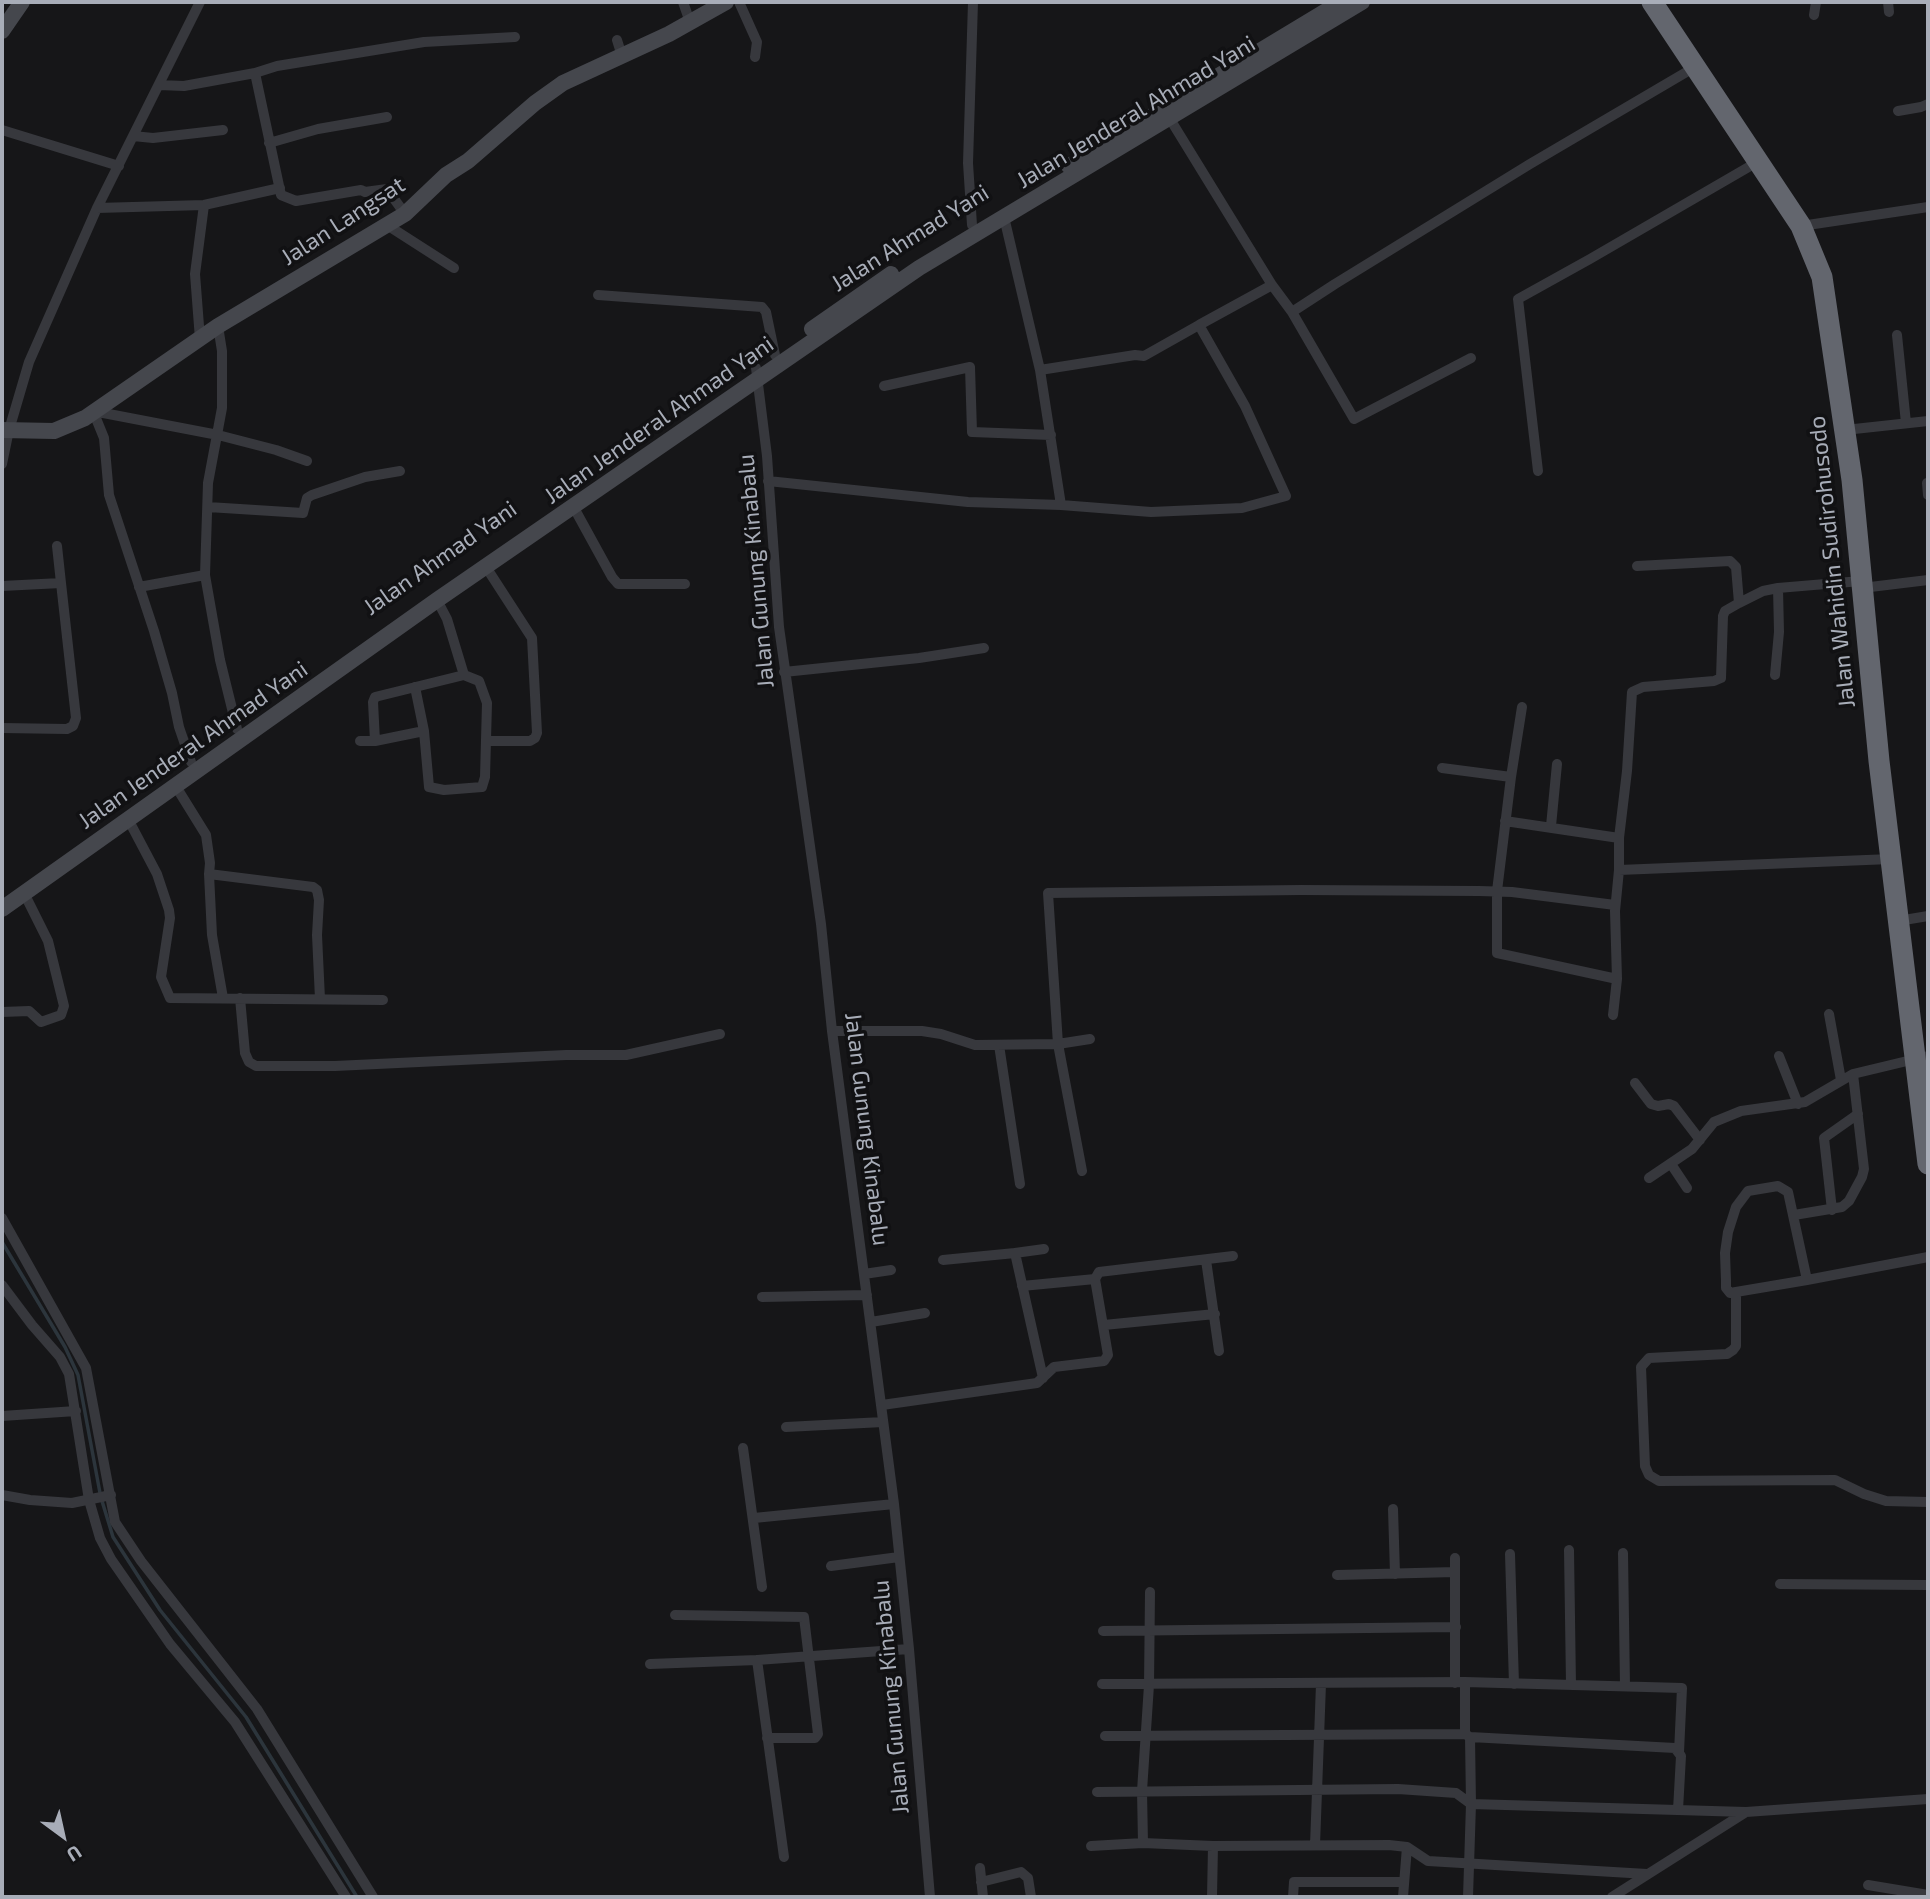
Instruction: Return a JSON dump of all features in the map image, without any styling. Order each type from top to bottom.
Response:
[{"type":"highway","name":"Jalan Wahidin Sudirohusodo","points":[[1652,2],[1801,226],[1822,277],[1845,430],[1878,761],[1898,921],[1921,1058],[1928,1164]]},
{"type":"main road","points":[[2,31],[22,2]]},
{"type":"main road","name":"Jalan Langsat","points":[[5,430],[54,431],[68,426],[218,326],[405,214],[446,176],[468,161],[541,98],[575,76],[619,48],[690,22],[726,2]]},
{"type":"main road","name":"Jalan Ahmad Yani","points":[[2,897],[237,729],[442,592],[757,373],[775,355],[915,258],[1290,40],[1341,2]]},
{"type":"main road","name":"Jalan Jenderal Ahmad Yani","points":[[442,592],[486,567],[757,373],[919,268],[1170,119],[1290,40],[1363,2]]},
{"type":"main road","name":"Jalan Jenderal Ahmad Yani","points":[[2,909],[175,785],[319,676]]},
{"type":"street","points":[[2,464],[5,430],[29,362],[97,208],[200,2]]},
{"type":"street","points":[[683,2],[690,22]]},
{"type":"street","points":[[738,2],[757,42],[755,57]]},
{"type":"street","points":[[972,2],[968,163],[972,225]]},
{"type":"street","points":[[1814,15],[1816,2]]},
{"type":"street","points":[[159,85],[184,86],[255,73],[277,66],[424,42],[515,37]]},
{"type":"street","points":[[1292,312],[1381,255],[1695,66]]},
{"type":"street","points":[[255,73],[281,195],[296,201],[360,190],[365,192],[387,189],[405,214]]},
{"type":"street","points":[[1898,111],[1928,104]]},
{"type":"street","points":[[269,143],[318,129],[387,117]]},
{"type":"street","points":[[1170,119],[1272,285],[1292,312],[1354,418],[1471,358]]},
{"type":"street","points":[[133,136],[153,138],[222,130]]},
{"type":"street","points":[[2,131],[119,166]]},
{"type":"street","points":[[1538,471],[1518,299],[1759,161]]},
{"type":"street","points":[[97,208],[204,205],[280,188]]},
{"type":"street","points":[[200,338],[195,274],[204,205]]},
{"type":"street","points":[[1801,226],[1928,207]]},
{"type":"street","points":[[1004,217],[1040,370],[1061,505]]},
{"type":"street","points":[[387,225],[400,236],[454,268]]},
{"type":"street","points":[[1040,370],[1135,355],[1144,356],[1272,285]]},
{"type":"street","points":[[598,295],[762,307],[766,312],[775,355]]},
{"type":"street","points":[[768,481],[955,501],[1151,512],[1242,508],[1286,496],[1245,406],[1199,325]]},
{"type":"street","points":[[218,326],[223,379],[218,435],[210,462],[204,538],[205,575],[220,660],[237,729]]},
{"type":"street","points":[[1897,335],[1906,423]]},
{"type":"street","points":[[884,386],[970,368],[972,432],[1051,435]]},
{"type":"street","name":"Jalan Gunung Kinabalu","points":[[757,373],[779,627],[821,925],[832,1031],[894,1504],[930,1897]]},
{"type":"street","points":[[93,411],[218,435],[307,461]]},
{"type":"street","points":[[93,411],[104,438],[109,495],[191,762]]},
{"type":"street","points":[[1845,430],[1928,421]]},
{"type":"street","points":[[208,507],[303,513],[307,498],[312,495],[365,477],[400,471]]},
{"type":"street","points":[[1927,483],[1928,495]]},
{"type":"street","points":[[573,506],[604,565],[618,584],[685,584]]},
{"type":"street","points":[[2,728],[67,729],[75,723],[57,545]]},
{"type":"street","points":[[1637,566],[1730,561],[1736,567],[1739,603]]},
{"type":"street","points":[[486,567],[532,638],[537,733],[536,738],[530,741],[487,741]]},
{"type":"street","points":[[139,586],[205,575]]},
{"type":"street","points":[[1613,1015],[1617,979],[1615,905],[1632,692],[1643,687],[1714,681],[1721,678],[1723,617],[1726,611],[1763,591],[1928,580]]},
{"type":"street","points":[[2,586],[61,583]]},
{"type":"street","points":[[1775,675],[1779,632],[1778,588]]},
{"type":"street","points":[[442,592],[464,675]]},
{"type":"street","points":[[785,672],[919,659],[984,648]]},
{"type":"street","points":[[375,741],[374,699],[415,687],[464,675],[479,681],[487,703],[485,777],[482,788],[432,789],[427,781],[424,730],[415,687]]},
{"type":"street","points":[[1522,708],[1497,891],[1496,946],[1499,955],[1617,979]]},
{"type":"street","points":[[360,741],[375,741],[424,730]]},
{"type":"street","points":[[1551,826],[1558,764]]},
{"type":"street","points":[[1442,768],[1511,778]]},
{"type":"street","points":[[175,785],[206,835],[210,863],[212,935],[223,998]]},
{"type":"street","points":[[128,818],[157,874],[169,910],[161,974],[168,995],[172,998],[383,1000]]},
{"type":"street","points":[[1505,821],[1619,838]]},
{"type":"street","points":[[1619,870],[1891,859]]},
{"type":"street","points":[[209,874],[313,887],[317,890],[320,999]]},
{"type":"street","points":[[1082,1171],[1058,1044],[1048,893],[1497,891],[1615,905]]},
{"type":"street","points":[[2,1012],[29,1010],[41,1022],[61,1014],[64,1006],[48,941],[24,893]]},
{"type":"street","points":[[1898,921],[1928,916]]},
{"type":"street","points":[[240,998],[245,1054],[249,1062],[256,1066],[335,1066],[566,1055],[626,1055],[720,1034]]},
{"type":"street","points":[[1829,1014],[1841,1080]]},
{"type":"street","points":[[832,1031],[922,1031],[946,1035],[971,1045],[1058,1044],[1090,1039]]},
{"type":"street","points":[[999,1045],[1020,1184]]},
{"type":"street","points":[[1779,1056],[1798,1104]]},
{"type":"street","points":[[1648,1178],[1692,1149],[1713,1122],[1724,1117],[1741,1111],[1798,1104],[1810,1100],[1853,1074],[1921,1058]]},
{"type":"street","points":[[1794,1215],[1832,1210],[1847,1203],[1864,1173],[1853,1074]]},
{"type":"street","points":[[1635,1083],[1651,1104],[1674,1106],[1700,1140]]},
{"type":"street","points":[[1832,1210],[1824,1138],[1858,1114]]},
{"type":"street","points":[[1671,1164],[1687,1188]]},
{"type":"street","points":[[1807,1280],[1788,1192],[1783,1187],[1748,1191],[1741,1198],[1732,1218],[1725,1253],[1726,1288],[1730,1293],[1807,1280],[1928,1256]]},
{"type":"street","points":[[2,1218],[86,1368],[115,1522],[141,1561],[257,1709],[373,1897]]},
{"type":"street","points":[[943,1260],[1045,1250]]},
{"type":"street","points":[[1014,1254],[1043,1378]]},
{"type":"street","points":[[882,1405],[1037,1383],[1054,1367],[1106,1359],[1108,1355],[1096,1275],[1103,1270],[1233,1256]]},
{"type":"street","points":[[1206,1260],[1219,1351]]},
{"type":"street","points":[[864,1274],[891,1270]]},
{"type":"street","points":[[1022,1286],[1095,1279]]},
{"type":"street","points":[[2,1285],[24,1316],[60,1357],[69,1374],[100,1538],[111,1559],[170,1644],[235,1722],[346,1897]]},
{"type":"street","points":[[1736,1293],[1736,1346],[1733,1350],[1727,1354],[1649,1358],[1640,1367],[1645,1466],[1649,1475],[1654,1480],[1672,1481],[1835,1480],[1886,1501],[1928,1502]]},
{"type":"street","points":[[762,1297],[867,1295]]},
{"type":"street","points":[[871,1322],[925,1314]]},
{"type":"street","points":[[1104,1325],[1215,1314]]},
{"type":"street","points":[[2,1416],[76,1412]]},
{"type":"street","points":[[786,1427],[883,1422]]},
{"type":"street","points":[[743,1448],[762,1587]]},
{"type":"street","points":[[2,1495],[49,1502],[92,1500],[108,1496]]},
{"type":"street","points":[[754,1518],[894,1504]]},
{"type":"street","points":[[1393,1509],[1395,1574]]},
{"type":"street","points":[[1569,1550],[1571,1685]]},
{"type":"street","points":[[1623,1553],[1625,1686]]},
{"type":"street","points":[[1510,1554],[1514,1684]]},
{"type":"street","points":[[831,1566],[899,1557]]},
{"type":"street","points":[[1455,1558],[1455,1627],[1468,1735],[1471,1804],[1468,1897]]},
{"type":"street","points":[[1337,1575],[1455,1572]]},
{"type":"street","points":[[1780,1584],[1928,1585]]},
{"type":"street","points":[[1143,1843],[1142,1791],[1149,1685],[1150,1592]]},
{"type":"street","points":[[675,1615],[803,1617],[817,1736],[767,1738]]},
{"type":"street","points":[[1103,1631],[1455,1627]]},
{"type":"street","points":[[650,1664],[757,1660],[909,1649]]},
{"type":"street","points":[[757,1660],[784,1857]]},
{"type":"street","points":[[1102,1684],[1460,1683],[1682,1688],[1678,1810]]},
{"type":"street","points":[[1315,1845],[1321,1684]]},
{"type":"street","points":[[1105,1736],[1468,1735],[1670,1746],[1679,1752]]},
{"type":"street","points":[[1097,1792],[1398,1789],[1456,1793],[1471,1804],[1746,1812],[1928,1798]]},
{"type":"street","points":[[1612,1897],[1746,1812]]},
{"type":"street","points":[[1091,1846],[1143,1843],[1213,1846],[1389,1845],[1407,1847],[1428,1861],[1647,1874]]},
{"type":"street","points":[[1212,1897],[1213,1846]]},
{"type":"street","points":[[1403,1897],[1407,1847]]},
{"type":"street","points":[[980,1868],[983,1897]]},
{"type":"street","points":[[981,1882],[1021,1872],[1028,1878],[1031,1897]]},
{"type":"street","points":[[1293,1897],[1294,1882],[1404,1882]]},
{"type":"street","points":[[1868,1885],[1928,1895]]},
{"type":"waterway","points":[[2,1242],[65,1347],[78,1375],[100,1493]]},
{"type":"waterway","points":[[102,1501],[113,1537],[160,1610],[246,1717],[357,1897]]}]
